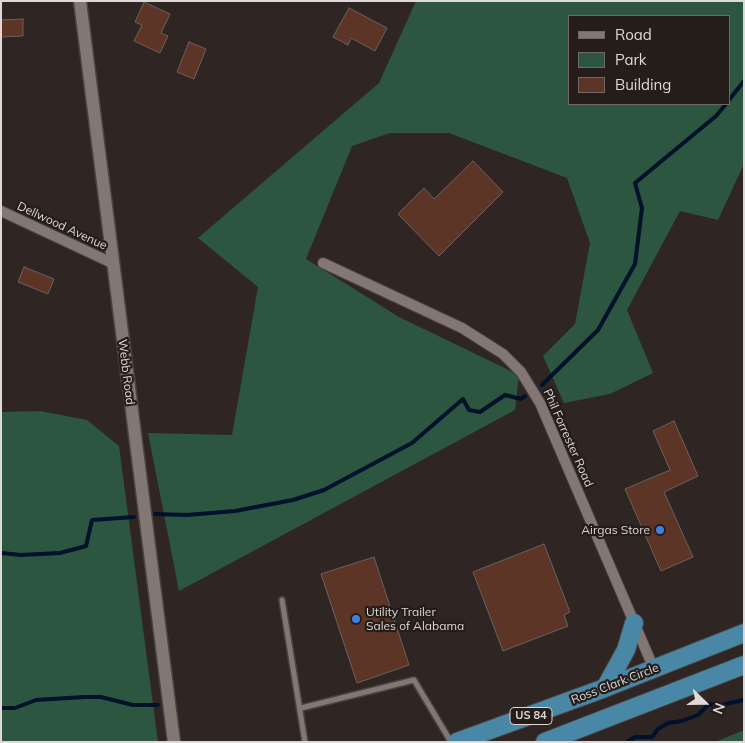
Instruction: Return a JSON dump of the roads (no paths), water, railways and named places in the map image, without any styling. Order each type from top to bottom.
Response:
[{"type":"highway","points":[[605,688],[626,650],[634,623]]},
{"type":"highway","name":"Ross Clark Circle","points":[[457,742],[605,688],[744,633]]},
{"type":"highway","name":"US 84","points":[[545,742],[744,665]]},
{"type":"highway","points":[[654,669],[666,696]]},
{"type":"street","name":"Webb Road","points":[[80,1],[174,742]]},
{"type":"street","name":"Dellwood Avenue","points":[[1,211],[112,263]]},
{"type":"street","name":"Phil Forrester Road","points":[[323,263],[469,332],[503,354],[521,372],[540,402],[654,669]]},
{"type":"lane","points":[[282,600],[305,742]]},
{"type":"lane","points":[[301,708],[414,680],[451,742]]},
{"type":"waterway","points":[[730,99],[744,81]]},
{"type":"waterway","points":[[542,385],[598,330],[635,264],[642,208],[635,183],[716,116],[725,105]]},
{"type":"waterway","points":[[155,514],[187,515],[235,511],[293,500],[324,490],[412,443],[463,399],[469,410],[480,412],[505,395],[521,399],[525,396]]},
{"type":"waterway","points":[[1,553],[21,555],[60,553],[86,546],[92,520],[134,517]]},
{"type":"waterway","points":[[1,708],[15,708],[36,700],[84,697],[101,697],[133,705],[158,705]]},
{"type":"waterway","points":[[627,742],[635,737],[652,737],[658,729],[668,723],[682,721],[698,715],[709,704],[721,705],[744,700]]},
{"type":"place","name":"Airgas Store","points":[[660,530]]},
{"type":"place","name":"Utility Trailer Sales of Alabama","points":[[356,619]]}]
